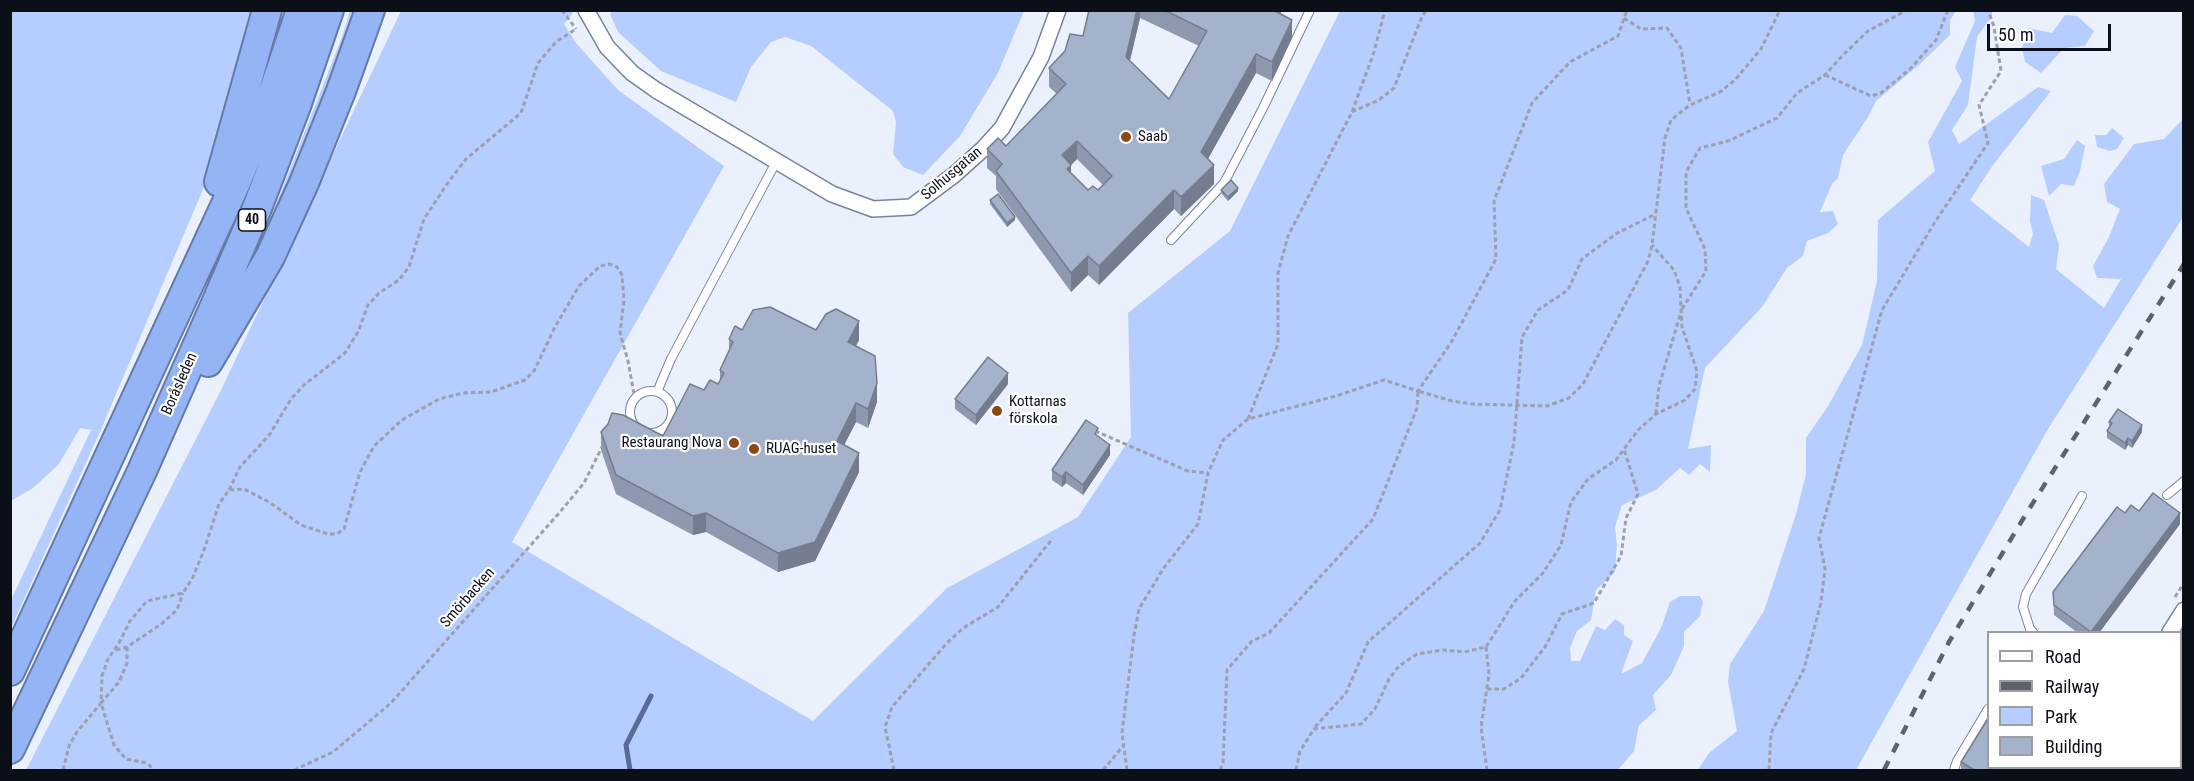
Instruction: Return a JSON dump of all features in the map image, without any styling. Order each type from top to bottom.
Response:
[{"type":"highway","points":[[180,304],[221,175],[267,10]]},
{"type":"highway","name":"40","points":[[10,671],[233,189],[272,96],[302,10]]},
{"type":"highway","name":"Boråsleden","points":[[10,749],[141,471],[257,208],[329,10]]},
{"type":"highway","points":[[141,471],[188,397],[270,256],[304,183],[370,10]]},
{"type":"street","name":"Solhusgatan","points":[[586,10],[607,47],[632,73],[656,90],[832,194],[873,209],[911,207],[954,175],[983,149],[1002,128],[1041,57],[1058,10]]},
{"type":"street","points":[[2171,631],[2184,610]]},
{"type":"lane","points":[[1172,240],[1224,183],[1310,10]]},
{"type":"lane","points":[[657,392],[671,359],[776,162]]},
{"type":"lane","points":[[649,391],[665,396],[672,410],[668,426],[653,434],[638,429],[632,422],[630,414],[635,399],[641,393],[649,391]]},
{"type":"lane","points":[[2167,495],[2184,481]]},
{"type":"lane","points":[[2032,631],[2023,607],[2026,594],[2082,496]]},
{"type":"lane","points":[[1954,771],[1957,761],[1987,712]]},
{"type":"path","points":[[1248,419],[1278,344],[1278,273],[1288,236],[1352,112],[1374,52],[1385,10]]},
{"type":"path","points":[[1352,112],[1379,100],[1394,88],[1426,10]]},
{"type":"path","points":[[1220,771],[1223,764],[1227,670],[1252,641],[1269,633],[1373,519],[1417,408],[1418,391],[1452,341],[1496,260],[1494,201],[1532,103],[1570,62],[1618,36],[1627,10]]},
{"type":"path","points":[[1127,771],[1123,722],[1139,609],[1163,569],[1198,524],[1208,473],[1223,440],[1248,419],[1336,396],[1384,380],[1452,401],[1547,406],[1569,398],[1583,384],[1648,261],[1671,120],[1690,105],[1720,92],[1735,80],[1761,50],[1780,10]]},
{"type":"path","points":[[1656,414],[1659,386],[1681,312],[1706,271],[1706,249],[1686,208],[1686,172],[1700,148],[1728,141],[1777,118],[1797,93],[1825,75],[1868,31],[1907,10]]},
{"type":"path","points":[[1825,75],[1871,96],[1881,93],[1910,69],[1936,40],[1948,10]]},
{"type":"path","points":[[1769,771],[1771,733],[1804,669],[1821,602],[1825,569],[1819,538],[1882,310],[1935,222],[1988,143],[1979,105],[2001,71],[1994,27],[1988,10]]},
{"type":"path","points":[[1624,18],[1641,29],[1667,28],[1681,48],[1690,105]]},
{"type":"path","points":[[115,650],[127,647],[160,625],[177,609],[193,577],[219,504],[240,467],[270,434],[291,399],[304,385],[345,354],[358,332],[368,305],[399,280],[409,267],[424,219],[447,184],[466,159],[521,113],[538,63],[557,41],[576,29]]},
{"type":"path","points":[[1296,771],[1300,751],[1314,729],[1346,693],[1368,642],[1480,543],[1500,510],[1514,442],[1522,337],[1538,310],[1568,290],[1582,259],[1617,233],[1656,214]]},
{"type":"path","points":[[1487,771],[1481,727],[1489,674],[1486,647],[1515,601],[1543,573],[1561,545],[1571,502],[1588,479],[1616,460],[1638,430],[1656,414],[1685,400],[1695,389],[1697,371],[1682,327],[1680,287],[1674,270],[1652,246]]},
{"type":"path","points":[[228,490],[244,489],[269,502],[301,525],[328,534],[338,534],[344,529],[360,472],[374,446],[402,420],[439,399],[464,393],[491,392],[525,380],[534,371],[555,327],[579,286],[600,266],[609,264],[617,267],[622,275],[624,300],[620,333],[635,399]]},
{"type":"path","points":[[1086,428],[1139,448],[1188,471],[1208,473]]},
{"type":"path","name":"Smörbacken","points":[[294,771],[333,752],[391,703],[584,483],[603,443]]},
{"type":"path","points":[[1486,689],[1504,689],[1521,678],[1545,647],[1562,614],[1594,603],[1621,556],[1626,518],[1638,495],[1624,449]]},
{"type":"path","points":[[894,771],[885,727],[892,707],[946,644],[963,628],[998,607],[1053,538]]},
{"type":"path","points":[[154,771],[147,763],[126,759],[114,745],[101,703],[102,676],[108,659],[130,621],[147,601],[183,593]]},
{"type":"path","points":[[63,771],[69,746],[77,732],[119,682],[127,663],[127,647]]},
{"type":"path","points":[[1314,729],[1361,724],[1375,710],[1389,680],[1399,666],[1417,654],[1443,650],[1464,652],[1486,647]]},
{"type":"path","points":[[1103,771],[1124,745]]},
{"type":"green space","points":[[614,10],[1024,11],[998,73],[960,136],[923,175],[903,167],[893,154],[896,122],[893,111],[811,46],[785,37],[771,42],[751,67],[736,102],[661,71],[618,32],[610,14]]},
{"type":"green space","points":[[10,11],[255,11],[241,73],[204,187],[100,432],[11,628],[11,600],[91,430],[80,428],[59,464],[33,488],[11,501]]},
{"type":"green space","points":[[350,11],[357,11],[345,48],[275,216],[272,215],[342,37]]},
{"type":"green space","points":[[401,11],[574,11],[564,24],[576,43],[618,90],[724,166],[512,542],[813,721],[947,588],[1078,517],[1131,437],[1128,313],[1230,231],[1340,11],[1956,11],[1950,20],[1950,35],[1876,101],[1843,155],[1838,178],[1832,184],[1820,212],[1833,211],[1838,224],[1828,233],[1807,241],[1803,256],[1787,268],[1762,307],[1705,368],[1688,449],[1711,445],[1710,472],[1700,464],[1689,475],[1680,468],[1656,490],[1622,505],[1615,527],[1617,545],[1615,572],[1596,590],[1591,620],[1577,631],[1570,648],[1571,661],[1580,661],[1596,626],[1605,630],[1615,619],[1624,625],[1624,635],[1633,641],[1621,674],[1642,663],[1661,628],[1670,602],[1680,596],[1700,596],[1703,602],[1700,616],[1684,632],[1684,646],[1671,675],[1653,695],[1656,710],[1639,725],[1634,751],[1618,770],[26,770],[220,392]]},
{"type":"green space","points":[[1973,11],[1992,11],[1992,16],[1977,37],[1968,105],[1952,130],[1959,144],[2038,87],[2051,91],[1993,165],[1970,200],[2029,247],[2033,234],[2030,221],[2031,195],[2044,200],[2059,245],[2056,269],[2104,308],[2121,279],[2097,278],[2093,266],[2109,237],[2120,209],[2107,202],[2104,184],[2134,144],[2164,139],[2183,119],[2183,217],[2048,429],[1856,770],[1698,770],[1709,753],[1737,731],[1728,682],[1730,664],[1764,611],[1796,514],[1806,474],[1806,438],[1828,406],[1862,345],[1877,281],[1878,220],[1935,171],[1928,142],[1962,81],[1955,67],[1975,21]]},
{"type":"green space","points":[[2065,15],[2077,16],[2094,31],[2085,46],[2064,48],[2041,73],[2025,62],[2022,48],[2028,28],[2052,33]]},
{"type":"green space","points":[[2112,128],[2124,138],[2117,149],[2110,151],[2097,147],[2095,135],[2106,135]]},
{"type":"green space","points":[[2077,140],[2085,146],[2080,171],[2074,186],[2061,184],[2049,196],[2041,166],[2064,159]]},
{"type":"building","name":"Saab","points":[[1089,10],[1137,10],[1126,57],[1169,99],[1207,31],[1164,10],[1273,10],[1292,20],[1272,62],[1256,54],[1201,152],[1214,165],[1181,197],[1174,190],[1099,266],[1088,256],[1071,273],[996,171],[1002,164],[987,149],[998,138],[1006,146],[1066,84],[1049,68],[1065,51],[1070,34],[1083,36]],"holes":[[[1077,141],[1112,176],[1098,190],[1093,186],[1088,190],[1067,169],[1071,165],[1062,155]]]},
{"type":"building","points":[[1231,180],[1238,188],[1228,197],[1221,190]]},
{"type":"building","points":[[998,194],[1015,217],[1007,223],[990,200]]},
{"type":"building","name":"RUAG-huset","points":[[770,307],[816,330],[826,314],[836,309],[859,321],[848,342],[875,356],[877,383],[868,409],[856,403],[837,441],[859,453],[815,542],[778,553],[706,513],[693,516],[616,475],[601,432],[608,424],[612,413],[623,415],[663,436],[690,384],[704,390],[710,380],[718,384],[724,373],[720,370],[733,342],[729,339],[735,326],[742,330],[753,310]]},
{"type":"building","points":[[988,357],[1008,373],[976,415],[955,399]]},
{"type":"building","points":[[2118,409],[2142,425],[2132,441],[2128,438],[2125,443],[2107,431],[2112,423],[2109,422]]},
{"type":"building","points":[[1086,420],[1098,428],[1095,434],[1110,445],[1083,485],[1066,472],[1062,477],[1052,470]]},
{"type":"building","points":[[2153,493],[2180,513],[2090,631],[2054,605],[2053,592],[2117,507],[2125,513],[2131,505],[2139,511]]},
{"type":"building","points":[[1987,720],[1987,769],[2017,769],[2016,771],[1976,771],[1961,762]]},
{"type":"building","points":[[2182,743],[2184,745],[2182,763]]},
{"type":"building","points":[[2140,769],[2177,769],[2176,771],[2139,771]]},
{"type":"waterway","points":[[630,770],[626,745],[651,696]]},
{"type":"railway","points":[[1884,770],[1949,642],[2026,514],[2184,264]]},
{"type":"place","name":"Saab","points":[[1126,137]]},
{"type":"place","name":"Kottarnas förskola","points":[[997,411]]},
{"type":"place","name":"Restaurang Nova","points":[[734,443]]},
{"type":"place","name":"RUAG-huset","points":[[754,449]]}]
